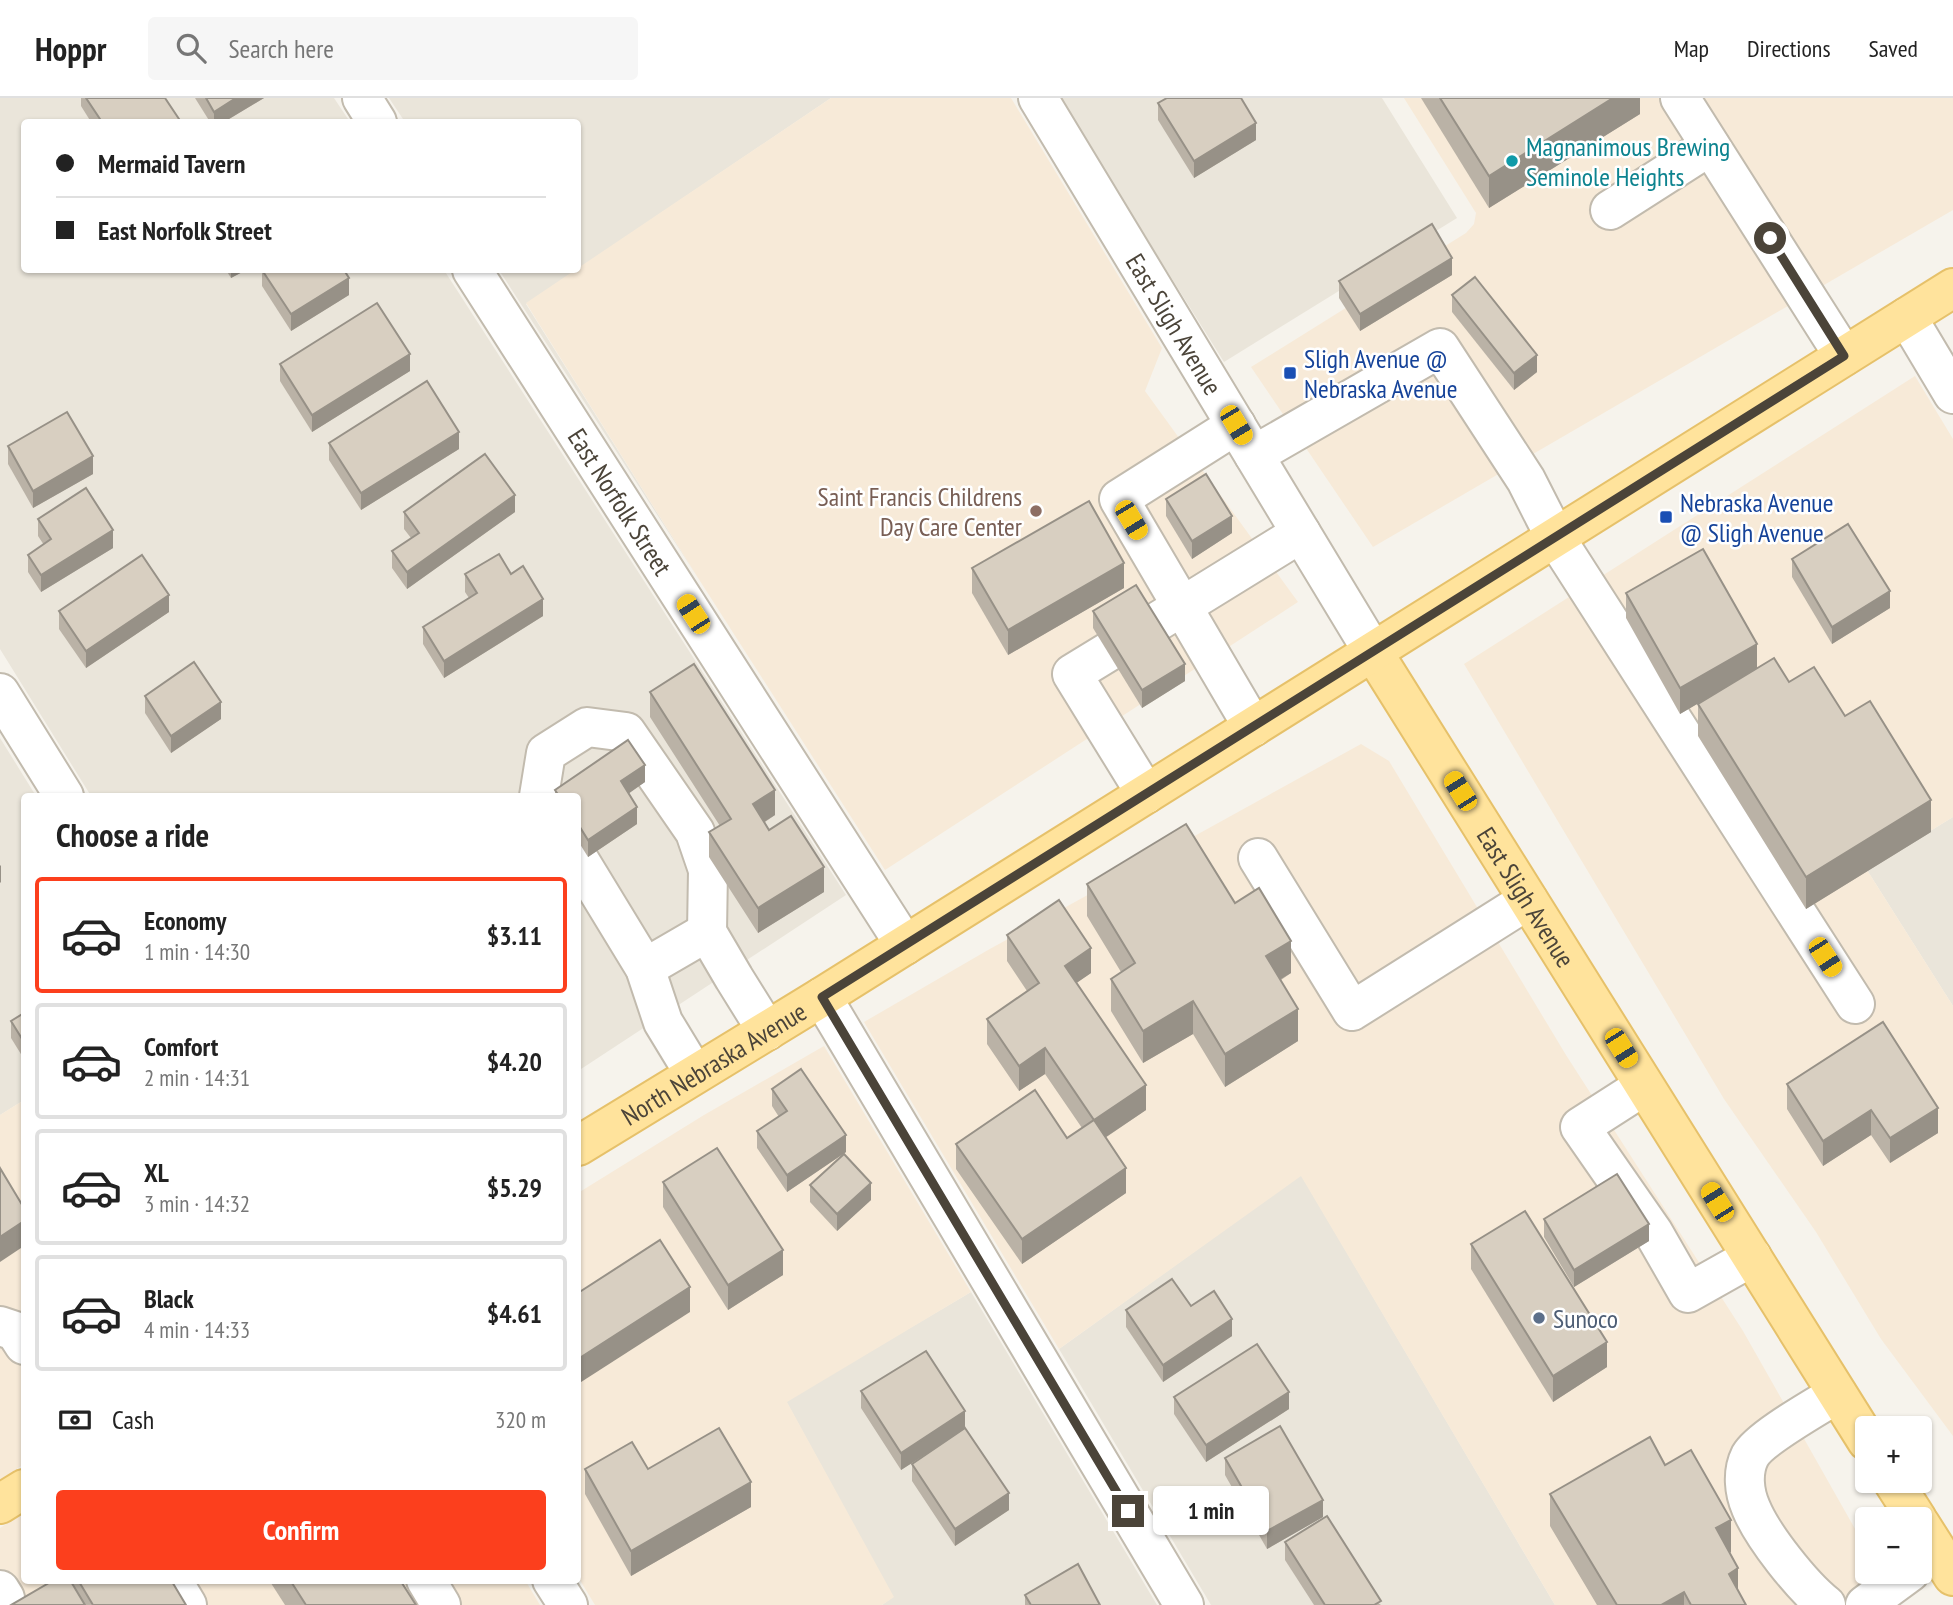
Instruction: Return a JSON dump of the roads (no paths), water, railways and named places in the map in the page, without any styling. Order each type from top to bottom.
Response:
[{"type":"main road","name":"North Nebraska Avenue","points":[[581,1144],[822,997],[1953,288]]},
{"type":"main road","name":"East Sligh Avenue","points":[[1373,652],[1855,1422]]},
{"type":"main road","points":[[0,1504],[21,1491]]},
{"type":"street","points":[[362,98],[375,119]]},
{"type":"street","name":"East Sligh Avenue","points":[[1038,98],[1373,652]]},
{"type":"street","points":[[1680,98],[1844,356]]},
{"type":"street","points":[[1610,210],[1710,146]]},
{"type":"street","name":"East Norfolk Street","points":[[474,273],[905,945]]},
{"type":"street","points":[[1907,317],[1953,394]]},
{"type":"street","points":[[1253,727],[1119,499],[1440,348],[1525,480],[1555,537],[1855,1004]]},
{"type":"street","points":[[1150,626],[1301,533]]},
{"type":"street","points":[[1108,652],[1072,674],[1146,794]]},
{"type":"street","points":[[0,693],[62,793]]},
{"type":"street","points":[[539,793],[546,752],[587,727],[626,732],[695,832],[708,870],[707,932],[767,1031]]},
{"type":"street","points":[[1258,858],[1352,1011],[1528,901]]},
{"type":"street","points":[[581,863],[645,968],[663,1021],[694,1073]]},
{"type":"street","points":[[645,968],[707,932]]},
{"type":"street","points":[[822,997],[1184,1605]]},
{"type":"street","points":[[1644,1086],[1580,1127],[1653,1232],[1688,1293],[1752,1258]]},
{"type":"street","points":[[0,1326],[15,1331],[21,1340]]},
{"type":"street","points":[[1826,1605],[1798,1577],[1772,1542],[1751,1507],[1744,1480],[1750,1455],[1768,1438],[1837,1394]]},
{"type":"street","points":[[174,1584],[187,1605]]},
{"type":"street","points":[[428,1584],[441,1605]]},
{"type":"street","points":[[555,1584],[568,1605]]},
{"type":"street","points":[[1865,1605],[1893,1584]]},
{"type":"street","points":[[0,1590],[5,1598],[0,1601]]},
{"type":"place","name":"Magnanimous Brewing Seminole Heights","points":[[1512,161]]},
{"type":"place","name":"Sligh Avenue @ Nebraska Avenue","points":[[1290,373]]},
{"type":"place","name":"Saint Francis Childrens Day Care Center","points":[[1036,511]]},
{"type":"place","name":"Nebraska Avenue @ Sligh Avenue","points":[[1666,517]]},
{"type":"place","name":"Sunoco","points":[[1539,1318]]}]
